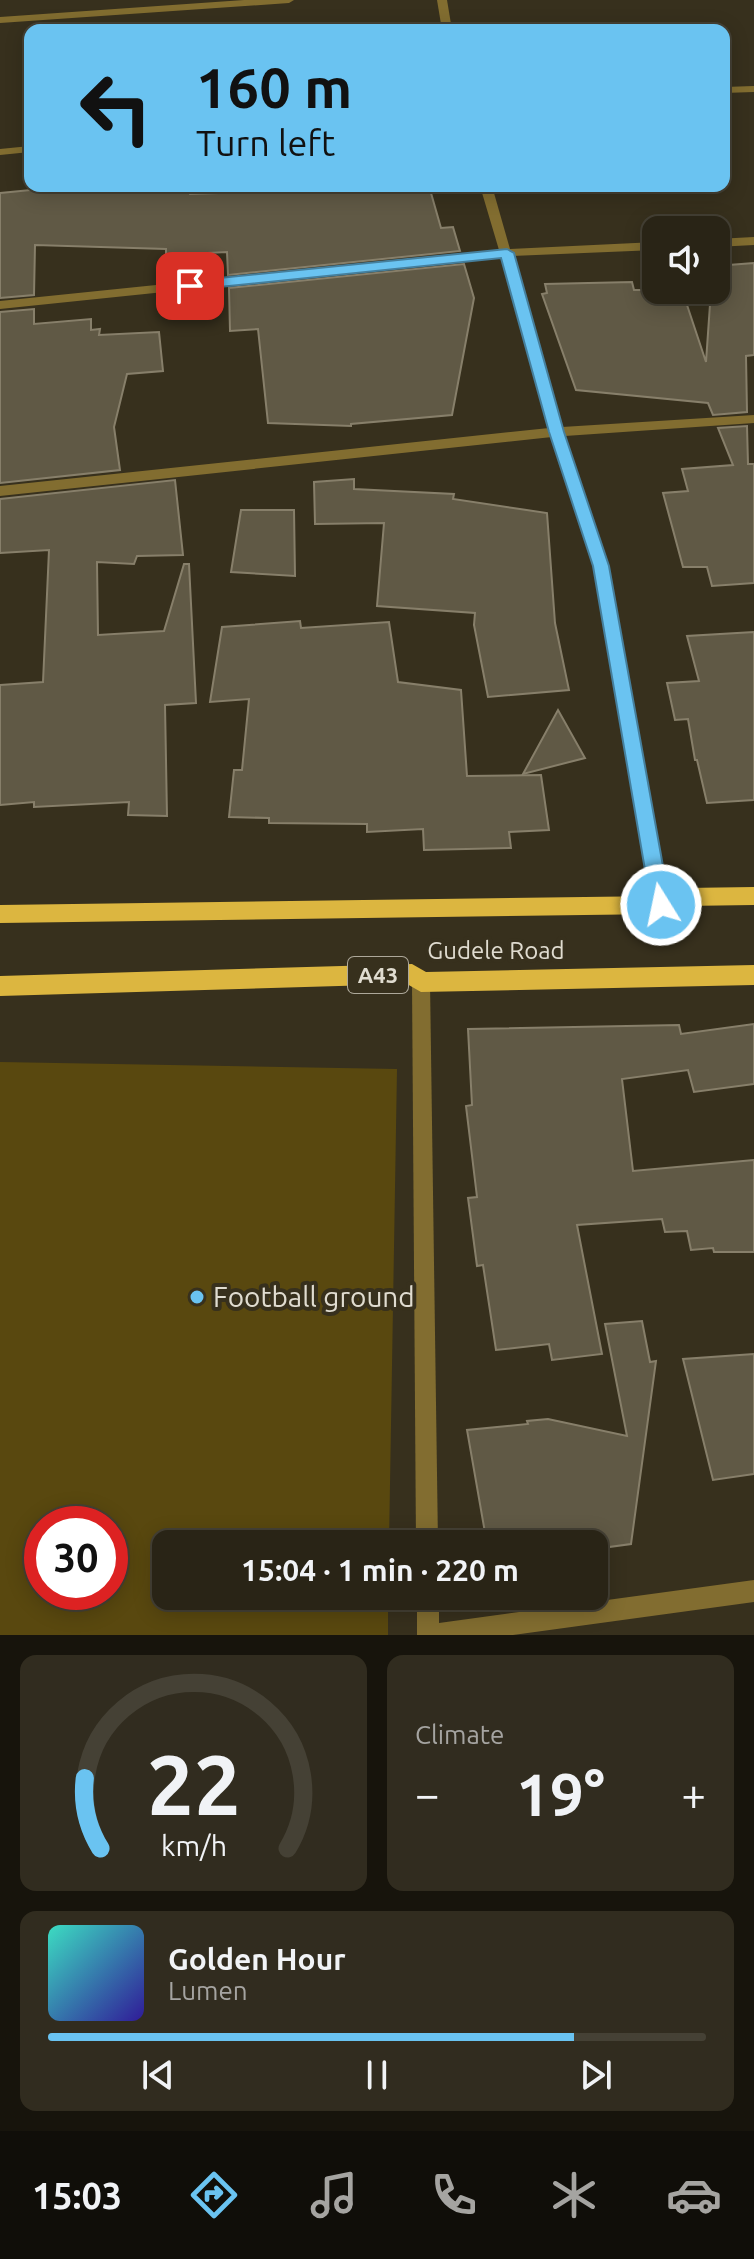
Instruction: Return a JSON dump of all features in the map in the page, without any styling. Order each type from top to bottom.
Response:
[{"type":"highway","name":"Gudele Road","points":[[0,914],[661,905],[684,897],[754,896]]},
{"type":"highway","name":"Gudele Road","points":[[0,986],[412,974],[421,982],[754,975]]},
{"type":"street","points":[[0,20],[289,0]]},
{"type":"street","points":[[442,0],[446,24]]},
{"type":"street","points":[[730,90],[754,89]]},
{"type":"street","points":[[0,152],[24,150]]},
{"type":"street","points":[[488,192],[557,432],[601,566],[661,905]]},
{"type":"street","points":[[730,242],[754,241]]},
{"type":"street","points":[[0,305],[507,253],[642,247]]},
{"type":"street","points":[[0,491],[557,432],[754,419]]},
{"type":"street","points":[[421,982],[427,1530]]},
{"type":"street","points":[[429,1610],[431,1635],[754,1591]]},
{"type":"shaded area","name":"Football ground","points":[[0,1062],[397,1069],[389,1530],[152,1530],[152,1610],[388,1610],[388,1635],[0,1635]]},
{"type":"building","points":[[431,192],[441,228],[453,227],[460,251],[228,275],[227,252],[166,255],[166,249],[35,245],[34,295],[0,298],[0,193]]},
{"type":"building","points":[[754,263],[754,355],[746,356],[747,412],[713,415],[708,403],[576,390],[542,294],[547,293],[545,284],[632,282],[634,290],[642,290],[642,304],[687,304],[706,362],[710,304],[730,304],[730,265]]},
{"type":"building","points":[[464,264],[474,298],[452,415],[351,426],[268,423],[258,329],[230,331],[229,288]]},
{"type":"building","points":[[34,309],[34,324],[91,319],[91,330],[100,329],[99,335],[159,332],[163,371],[127,374],[114,427],[120,470],[0,483],[0,312]]},
{"type":"building","points":[[747,426],[748,464],[754,464],[754,583],[712,586],[707,567],[683,567],[663,493],[688,491],[682,469],[733,465],[718,428]]},
{"type":"building","points":[[354,479],[354,489],[454,494],[453,499],[547,513],[555,623],[569,690],[488,697],[474,625],[475,613],[377,606],[384,523],[315,524],[314,482]]},
{"type":"building","points":[[175,480],[183,555],[137,556],[134,564],[97,562],[98,635],[164,631],[184,564],[189,564],[196,703],[165,705],[167,816],[128,815],[129,802],[34,807],[34,802],[0,805],[0,685],[43,682],[49,550],[0,553],[0,499]]},
{"type":"building","points":[[241,510],[294,510],[295,576],[231,572]]},
{"type":"building","points":[[300,621],[301,628],[389,622],[398,682],[461,690],[467,776],[541,775],[549,830],[509,832],[511,848],[424,850],[423,829],[367,832],[367,824],[269,823],[269,818],[229,817],[234,770],[242,770],[249,699],[210,702],[222,627]]},
{"type":"building","points":[[754,632],[754,800],[707,803],[688,719],[675,720],[667,683],[699,681],[687,636]]},
{"type":"building","points":[[558,710],[585,758],[523,774]]},
{"type":"building","points":[[754,1024],[754,1084],[694,1092],[688,1070],[622,1079],[633,1171],[754,1160],[754,1252],[714,1252],[713,1248],[691,1250],[687,1231],[665,1232],[662,1219],[577,1225],[602,1354],[552,1360],[549,1344],[496,1350],[483,1265],[477,1266],[468,1198],[477,1197],[466,1106],[472,1105],[468,1029],[679,1025],[681,1034]]},
{"type":"building","points":[[642,1321],[650,1362],[656,1361],[631,1544],[608,1547],[608,1530],[485,1530],[467,1430],[548,1419],[627,1436],[605,1324]]},
{"type":"building","points":[[754,1354],[754,1474],[713,1480],[683,1359]]},
{"type":"place","name":"Football ground","points":[[197,1297]]},
{"type":"route","points":[[190,286],[507,253],[557,432],[601,566],[661,905]]}]
